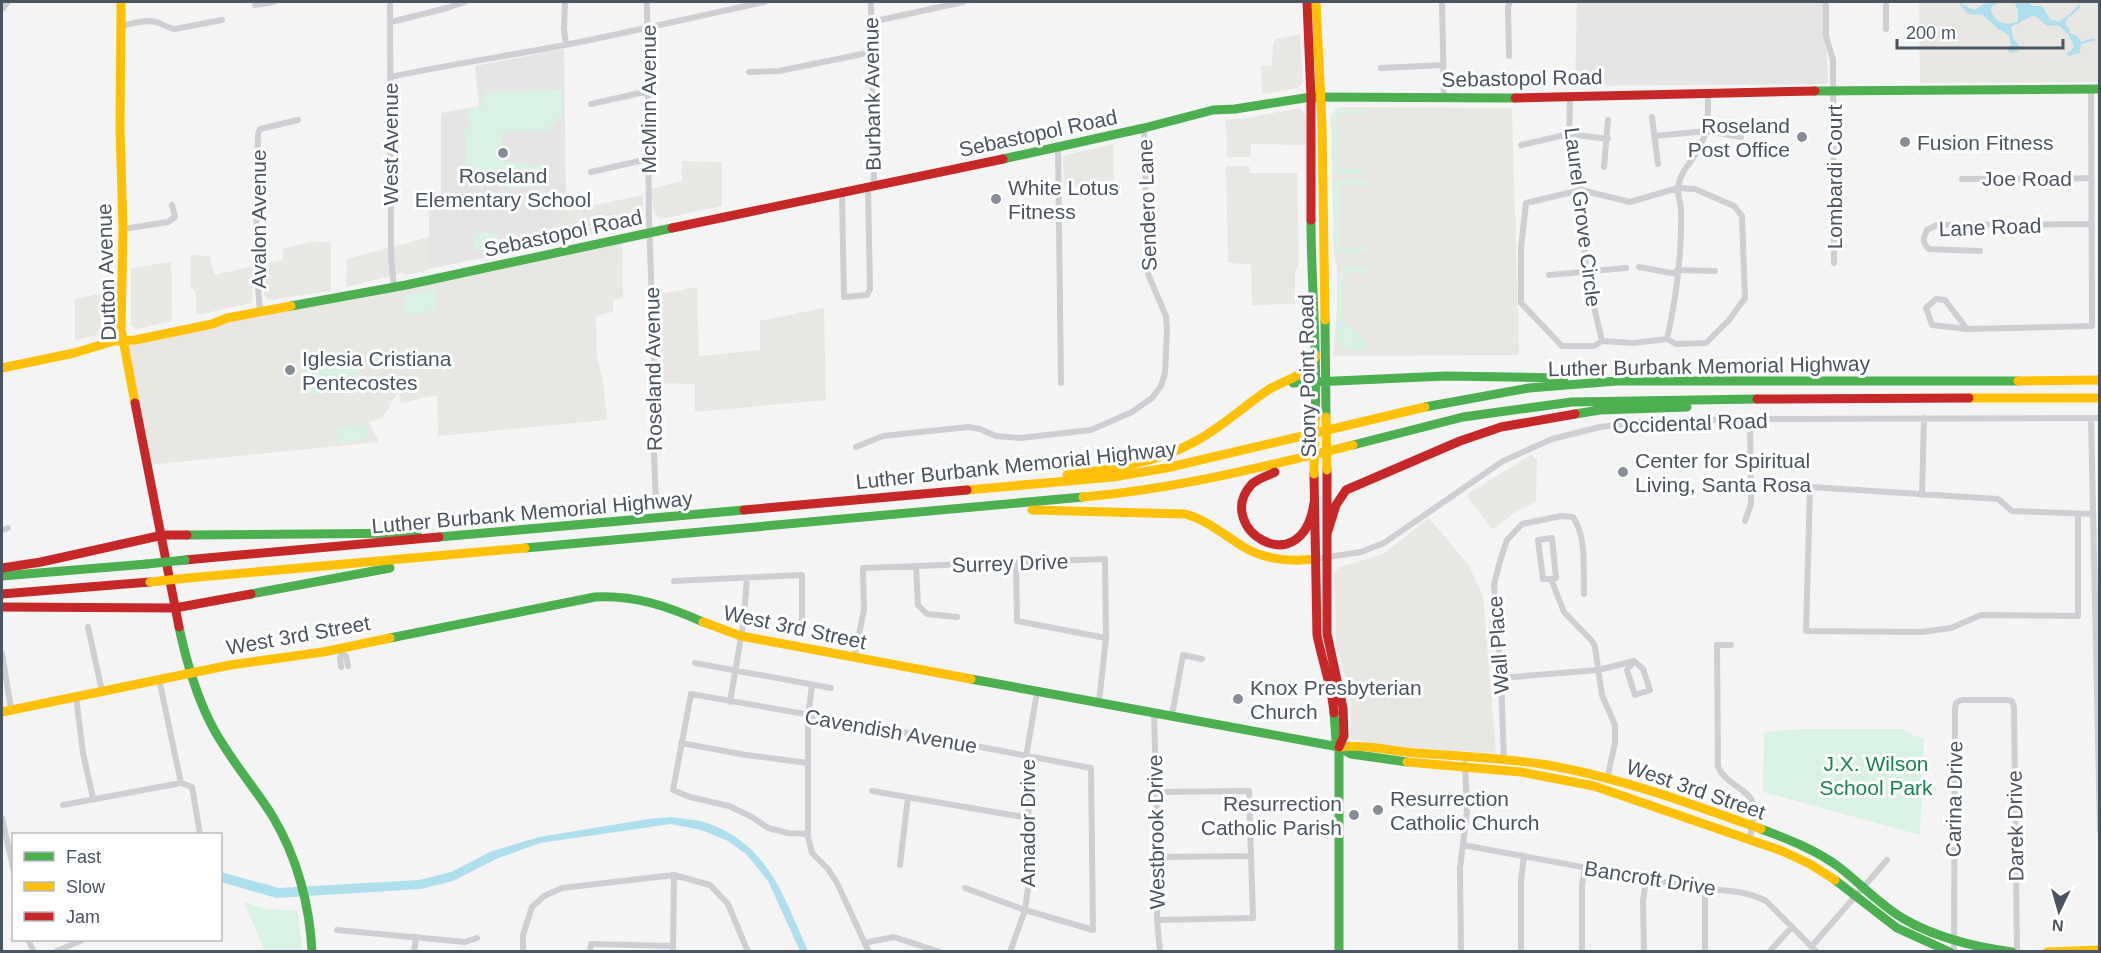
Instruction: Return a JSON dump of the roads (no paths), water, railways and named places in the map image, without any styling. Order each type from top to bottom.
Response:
[{"type":"main road","name":"Dutton Avenue","points":[[121,2],[123,339],[160,535],[190,673],[199,701],[211,725],[274,819],[297,869],[308,915],[312,951]]},
{"type":"main road","points":[[1308,2],[1311,17],[1318,22]]},
{"type":"main road","name":"Stony Point Road","points":[[1308,2],[1316,97],[1321,381],[1315,419],[1314,474],[1317,640],[1333,696],[1336,740],[1339,747],[1340,951]]},
{"type":"main road","name":"Stony Point Road","points":[[1316,2],[1318,22],[1311,273],[1316,356],[1326,417],[1327,642],[1343,708],[1343,741],[1339,747]]},
{"type":"main road","name":"Sebastopol Road","points":[[2,368],[74,353],[123,339],[135,340],[767,207],[871,188],[1144,128],[1213,110],[1235,110],[1316,97],[1570,97],[1834,91],[2095,89]]},
{"type":"main road","points":[[965,491],[1159,458],[1204,437],[1274,386],[1302,376],[1316,356]]},
{"type":"main road","points":[[1253,402],[1291,383],[1321,381],[1467,376],[1622,381]]},
{"type":"main road","name":"Luther Burbank Memorial Highway","points":[[2,576],[1076,482],[1149,472],[1235,455],[1407,410],[1531,388],[1622,381],[2100,380]]},
{"type":"main road","name":"Luther Burbank Memorial Highway","points":[[2,594],[1091,498],[1166,488],[1235,474],[1481,414],[1572,402],[1644,399],[2100,398]]},
{"type":"main road","points":[[1327,534],[1336,504],[1341,495],[1349,489],[1496,428],[1607,409],[1777,405],[1837,399]]},
{"type":"main road","points":[[1314,503],[1311,519],[1306,529],[1295,540],[1284,544],[1272,545],[1260,541],[1251,533],[1242,518],[1244,497],[1256,480],[1369,440]]},
{"type":"main road","points":[[982,507],[1012,510],[1185,514],[1208,522],[1262,556],[1281,560],[1315,559]]},
{"type":"main road","points":[[2,568],[41,562],[160,535],[402,533],[477,535]]},
{"type":"main road","points":[[2,607],[175,608],[354,573],[476,553]]},
{"type":"main road","name":"West 3rd Street","points":[[6,710],[230,665],[342,651],[576,600],[608,596],[631,598],[658,604],[708,626],[741,636],[1339,747],[1351,753],[1392,761],[1504,760],[1545,765],[1608,778],[1752,826],[1821,856],[1864,887],[1889,909],[1922,929],[1988,949],[2012,951]]},
{"type":"main road","name":"West 3rd Street","points":[[1466,761],[1602,789],[1750,839],[1810,864],[1834,879],[1897,928],[1952,951]]},
{"type":"main road","points":[[2047,951],[2100,950]]},
{"type":"street","points":[[2,9],[8,2]]},
{"type":"street","points":[[255,5],[274,2]]},
{"type":"street","name":"West Avenue","points":[[390,2],[391,256],[394,287]]},
{"type":"street","points":[[391,22],[465,2]]},
{"type":"street","points":[[565,2],[566,45]]},
{"type":"street","name":"McMinn Avenue","points":[[647,2],[649,233]]},
{"type":"street","points":[[390,77],[473,60],[492,59],[566,45],[765,2]]},
{"type":"street","name":"Burbank Avenue","points":[[842,194],[844,297],[867,295],[871,188],[871,2]]},
{"type":"street","points":[[872,22],[963,2]]},
{"type":"street","points":[[1442,2],[1444,98]]},
{"type":"street","points":[[1509,56],[1508,7],[1510,2]]},
{"type":"street","name":"Lombardi Court","points":[[1826,2],[1826,36],[1833,60],[1834,91],[1834,263]]},
{"type":"street","points":[[1886,2],[1886,29]]},
{"type":"street","points":[[121,26],[147,21],[175,29],[222,20]]},
{"type":"street","points":[[749,72],[779,71],[872,52]]},
{"type":"street","points":[[1381,68],[1443,65]]},
{"type":"street","points":[[1967,328],[1945,300],[1936,299],[1926,308],[1932,325],[1967,328],[2092,326],[2091,178],[2095,89]]},
{"type":"street","points":[[591,104],[649,91]]},
{"type":"street","points":[[1667,339],[1673,311],[1677,272],[1681,209],[1678,188],[1685,169],[1699,150],[1707,131],[1708,93]]},
{"type":"street","name":"Laurel Grove Circle","points":[[1570,97],[1569,145],[1581,190],[1586,273],[1602,341]]},
{"type":"street","points":[[1652,117],[1658,164]]},
{"type":"street","name":"Avalon Avenue","points":[[260,312],[256,264],[258,134],[260,129],[298,120]]},
{"type":"street","points":[[1604,166],[1608,120]]},
{"type":"street","name":"Sendero Lane","points":[[856,447],[883,436],[968,427],[996,436],[1020,438],[1091,430],[1132,412],[1152,398],[1165,377],[1167,329],[1166,316],[1148,274],[1144,128]]},
{"type":"street","points":[[1654,136],[1707,131],[1741,137]]},
{"type":"street","points":[[1521,145],[1569,134],[1608,139]]},
{"type":"street","points":[[1058,146],[1061,383]]},
{"type":"street","points":[[591,172],[648,159]]},
{"type":"street","name":"Joe Road","points":[[1962,179],[2091,178]]},
{"type":"street","points":[[1678,188],[1695,189],[1734,206],[1742,216],[1745,298],[1729,320],[1706,344],[1676,344],[1667,339],[1633,343],[1602,341],[1594,346],[1562,346],[1521,303],[1521,248],[1526,203],[1581,190],[1630,202],[1678,188]]},
{"type":"street","points":[[123,229],[168,222],[175,216],[172,205]]},
{"type":"street","name":"Lane Road","points":[[1980,251],[1929,249],[1924,242],[1924,237],[1927,230],[1937,225],[2092,224]]},
{"type":"street","name":"Roseland Avenue","points":[[649,233],[654,343],[655,411],[652,430],[656,504]]},
{"type":"street","points":[[1639,267],[1677,272],[1715,271]]},
{"type":"street","points":[[1549,275],[1626,268]]},
{"type":"street","points":[[1922,495],[1924,418]]},
{"type":"street","points":[[2091,418],[2092,514],[2097,602],[2100,831]]},
{"type":"street","name":"Occidental Road","points":[[1315,559],[1361,552],[1384,543],[1492,467],[1522,451],[1589,429],[1629,423],[1750,419],[2100,418]]},
{"type":"street","points":[[1745,521],[1751,504],[1750,419]]},
{"type":"street","points":[[2078,515],[2078,616],[1981,615],[1951,628],[1922,632],[1806,631],[1810,487],[1998,499],[2013,511],[2092,514]]},
{"type":"street","name":"Wall Place","points":[[1504,760],[1494,585],[1507,540],[1522,524],[1562,516],[1573,517],[1577,523],[1582,550],[1584,594]]},
{"type":"street","points":[[1552,538],[1556,578],[1551,579],[1543,579],[1539,565],[1538,540],[1552,538]]},
{"type":"street","name":"Surrey Drive","points":[[854,658],[864,610],[863,568],[1105,559],[1106,638],[1099,702]]},
{"type":"street","points":[[1016,563],[1017,621],[1106,638]]},
{"type":"street","points":[[916,566],[918,605],[927,614],[957,617]]},
{"type":"street","points":[[674,581],[747,579],[802,574],[802,625]]},
{"type":"street","points":[[730,702],[741,636],[747,579]]},
{"type":"street","points":[[1551,579],[1564,612],[1595,647],[1602,695],[1615,725],[1615,743],[1608,778],[1602,789]]},
{"type":"street","points":[[88,627],[102,691]]},
{"type":"street","points":[[1731,645],[1717,645],[1718,767],[1725,779],[1749,796],[1752,801],[1750,839]]},
{"type":"street","points":[[342,651],[346,656],[345,667]]},
{"type":"street","points":[[2,653],[6,710]]},
{"type":"street","points":[[1172,715],[1183,655],[1202,659]]},
{"type":"street","points":[[1501,678],[1598,670],[1634,661]]},
{"type":"street","points":[[1634,661],[1643,669],[1650,690],[1635,695],[1627,670],[1634,661]]},
{"type":"street","points":[[696,663],[831,688]]},
{"type":"street","points":[[159,679],[181,783]]},
{"type":"street","points":[[812,685],[808,716],[808,834],[812,853],[828,868],[837,883],[869,951]]},
{"type":"street","name":"Amador Drive","points":[[1010,951],[1025,910],[1030,867],[1026,757],[1037,692]]},
{"type":"street","name":"Cavendish Avenue","points":[[681,743],[691,694],[1091,768],[1093,930],[1025,910]]},
{"type":"street","points":[[76,696],[83,753],[93,798]]},
{"type":"street","name":"Carina Drive","points":[[1952,951],[1954,940],[1956,703],[1961,700],[2012,701]]},
{"type":"street","name":"Darek Drive","points":[[2012,701],[2014,707],[2017,951]]},
{"type":"street","name":"Westbrook Drive","points":[[1154,712],[1158,857],[1157,920],[1160,951]]},
{"type":"street","points":[[808,763],[681,743],[673,790],[690,797],[729,806],[753,817],[768,828],[788,833],[808,834]]},
{"type":"street","points":[[1461,951],[1459,880],[1467,812],[1466,761]]},
{"type":"street","points":[[63,805],[181,783],[192,787],[200,833]]},
{"type":"street","points":[[872,791],[1029,818]]},
{"type":"street","points":[[1155,792],[1249,791],[1253,918],[1157,920]]},
{"type":"street","points":[[900,865],[908,797]]},
{"type":"street","points":[[2,818],[12,863]]},
{"type":"street","name":"Bancroft Drive","points":[[1463,845],[1705,889],[1741,891],[1766,901],[1814,949]]},
{"type":"street","points":[[1158,857],[1250,856]]},
{"type":"street","points":[[1521,951],[1521,880],[1524,856]]},
{"type":"street","points":[[1814,949],[1887,860]]},
{"type":"street","points":[[1582,951],[1582,885],[1585,868]]},
{"type":"street","points":[[590,951],[591,944],[673,949],[674,875]]},
{"type":"street","points":[[524,951],[523,935],[532,907],[544,896],[562,888],[674,875],[710,885],[728,904],[748,951]]},
{"type":"street","points":[[1644,951],[1643,901],[1646,879]]},
{"type":"street","points":[[965,888],[1025,910]]},
{"type":"street","points":[[1705,889],[1705,951]]},
{"type":"street","points":[[1770,951],[1791,928]]},
{"type":"street","points":[[337,930],[465,942],[477,938]]},
{"type":"street","points":[[414,951],[416,937]]},
{"type":"street","points":[[864,943],[894,937],[940,951]]},
{"type":"street","points":[[56,951],[66,949],[79,941]]},
{"type":"water","points":[[1958,2],[1974,10],[1984,4],[2000,2],[1991,7],[1992,12],[2000,22],[2009,24],[2018,21],[2018,8],[2016,4],[2009,2],[2028,2],[2032,6],[2042,6],[2050,19],[2058,22],[2069,15],[2079,4],[2081,7],[2066,20],[2066,25],[2070,33],[2077,36],[2081,42],[2094,38],[2096,40],[2081,44],[2080,53],[2069,56],[2066,53],[2074,46],[2068,34],[2058,25],[2047,26],[2037,17],[2032,16],[2011,27],[2013,38],[2019,46],[2017,52],[2010,53],[2008,51],[2011,44],[2009,35],[1998,29],[1983,15],[1968,14]]},
{"type":"water","points":[[672,817],[704,822],[726,831],[744,843],[771,874],[808,951],[800,951],[768,881],[747,855],[728,841],[701,830],[671,824],[540,843],[496,859],[453,881],[421,889],[276,898],[222,882],[222,872],[279,888],[419,880],[451,872],[492,851],[539,837]]},
{"type":"place","name":"Roseland Post Office","points":[[1802,137]]},
{"type":"place","name":"Fusion Fitness","points":[[1905,142]]},
{"type":"place","name":"Roseland Elementary School","points":[[503,153]]},
{"type":"place","name":"White Lotus Fitness","points":[[996,199]]},
{"type":"place","name":"Iglesia Cristiana Pentecostes","points":[[290,370]]},
{"type":"place","name":"Center for Spiritual Living, Santa Rosa","points":[[1623,472]]},
{"type":"place","name":"Knox Presbyterian Church","points":[[1238,699]]},
{"type":"place","name":"Resurrection Catholic Church","points":[[1378,810]]},
{"type":"place","name":"Resurrection Catholic Parish","points":[[1354,815]]},
{"type":"park label","name":"J.X. Wilson School Park","points":[[1876,775]]}]
